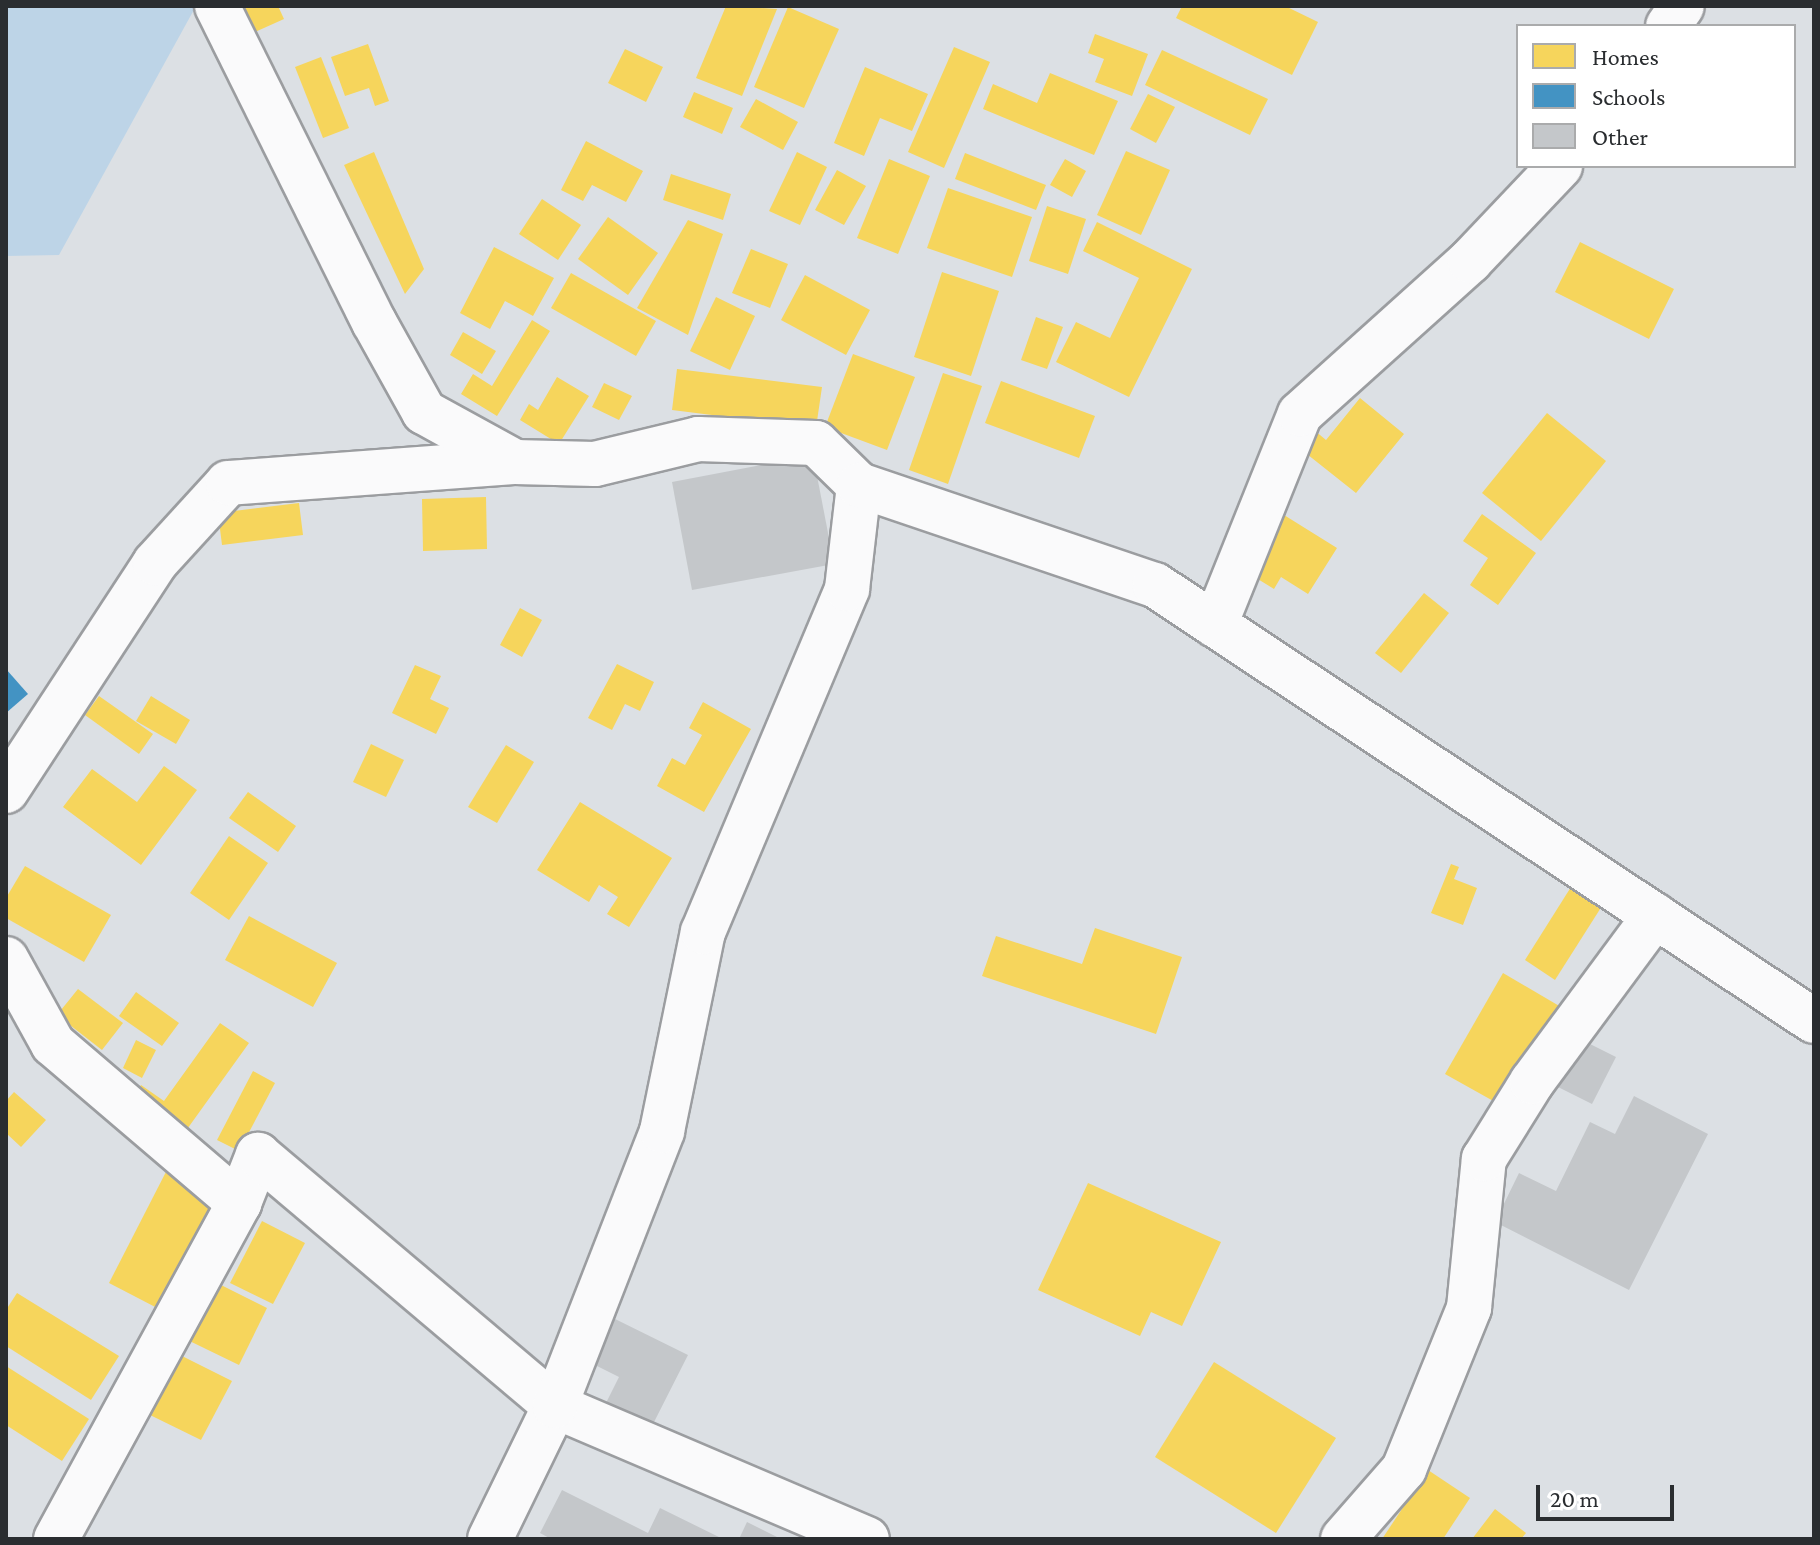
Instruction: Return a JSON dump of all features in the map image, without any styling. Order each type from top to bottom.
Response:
[{"type":"street","points":[[217,6],[424,412],[515,462]]},
{"type":"street","points":[[1669,24],[1682,6]]},
{"type":"street","points":[[1215,625],[1300,414],[1470,261],[1558,168]]},
{"type":"street","points":[[6,791],[155,563],[228,483],[515,462],[595,464],[698,439],[816,443],[859,485],[1155,585],[1814,1021]]},
{"type":"street","points":[[490,1539],[555,1406],[662,1131],[703,932],[847,589],[859,485]]},
{"type":"street","points":[[1343,1539],[1404,1469],[1469,1308],[1484,1159],[1532,1082],[1655,916]]},
{"type":"street","points":[[6,959],[53,1044],[239,1203]]},
{"type":"street","points":[[56,1539],[239,1203],[258,1155],[555,1406],[867,1539]]},
{"type":"shaded area","points":[[6,6],[196,6],[59,255],[6,256]]},
{"type":"building: Homes","points":[[243,6],[278,6],[284,19],[255,32]]},
{"type":"building: Homes","points":[[726,6],[777,9],[742,96],[696,78]]},
{"type":"building: Homes","points":[[1182,6],[1285,6],[1318,22],[1292,75],[1176,18]]},
{"type":"building: Homes","points":[[788,7],[839,29],[804,108],[754,87]]},
{"type":"building: Homes","points":[[1095,34],[1148,54],[1132,96],[1095,82],[1104,59],[1088,53]]},
{"type":"building: Homes","points":[[368,44],[389,101],[375,106],[369,88],[345,96],[331,57]]},
{"type":"building: Homes","points":[[954,47],[990,62],[944,168],[908,152]]},
{"type":"building: Homes","points":[[625,49],[663,67],[646,102],[608,83]]},
{"type":"building: Homes","points":[[1162,50],[1268,99],[1250,135],[1145,85]]},
{"type":"building: Homes","points":[[321,57],[349,128],[323,138],[295,67]]},
{"type":"building: Homes","points":[[865,67],[928,94],[912,131],[880,118],[864,156],[834,143]]},
{"type":"building: Homes","points":[[1050,73],[1118,101],[1094,155],[983,109],[993,84],[1037,103]]},
{"type":"building: Homes","points":[[694,92],[733,108],[722,134],[683,117]]},
{"type":"building: Homes","points":[[1148,94],[1175,107],[1156,143],[1130,129]]},
{"type":"building: Homes","points":[[756,99],[798,122],[783,150],[740,127]]},
{"type":"building: Homes","points":[[586,141],[643,171],[626,202],[592,185],[583,201],[561,190]]},
{"type":"building: Homes","points":[[1126,151],[1170,170],[1141,235],[1097,215]]},
{"type":"building: Homes","points":[[374,152],[424,269],[405,294],[344,165]]},
{"type":"building: Homes","points":[[797,152],[827,167],[800,225],[769,211]]},
{"type":"building: Homes","points":[[965,153],[1046,185],[1036,210],[955,179]]},
{"type":"building: Homes","points":[[889,159],[930,176],[898,254],[857,238]]},
{"type":"building: Homes","points":[[1065,159],[1086,171],[1072,197],[1050,185]]},
{"type":"building: Homes","points":[[837,170],[866,186],[844,225],[815,210]]},
{"type":"building: Homes","points":[[671,174],[731,194],[723,220],[663,200]]},
{"type":"building: Homes","points":[[948,188],[1032,217],[1012,277],[927,248]]},
{"type":"building: Homes","points":[[542,199],[581,225],[558,260],[519,234]]},
{"type":"building: Homes","points":[[1047,206],[1086,219],[1068,274],[1029,261]]},
{"type":"building: Homes","points":[[608,217],[658,253],[628,295],[578,259]]},
{"type":"building: Homes","points":[[688,220],[723,234],[688,335],[637,308]]},
{"type":"building: Homes","points":[[1097,222],[1192,269],[1129,397],[1056,362],[1076,322],[1110,338],[1139,278],[1083,251]]},
{"type":"building: Homes","points":[[1580,242],[1674,289],[1649,339],[1555,292]]},
{"type":"building: Homes","points":[[494,247],[554,278],[533,316],[505,301],[490,329],[460,313]]},
{"type":"building: Homes","points":[[751,249],[788,264],[770,308],[732,293]]},
{"type":"building: Homes","points":[[942,272],[999,291],[971,376],[914,357]]},
{"type":"building: Homes","points":[[571,273],[656,321],[636,356],[551,308]]},
{"type":"building: Homes","points":[[805,275],[870,310],[846,355],[781,320]]},
{"type":"building: Homes","points":[[716,297],[755,316],[730,370],[690,351]]},
{"type":"building: Homes","points":[[1036,317],[1063,327],[1047,369],[1021,360]]},
{"type":"building: Homes","points":[[532,320],[550,331],[497,416],[461,394],[473,374],[492,386]]},
{"type":"building: Homes","points":[[463,332],[496,351],[482,374],[450,355]]},
{"type":"building: Homes","points":[[853,354],[915,377],[887,450],[825,427]]},
{"type":"building: Homes","points":[[677,369],[822,387],[816,428],[672,410]]},
{"type":"building: Homes","points":[[943,373],[982,386],[948,484],[909,470]]},
{"type":"building: Homes","points":[[557,377],[589,396],[559,444],[520,420],[529,404],[538,410]]},
{"type":"building: Homes","points":[[1001,381],[1095,416],[1079,458],[985,423]]},
{"type":"building: Homes","points":[[604,383],[632,396],[619,420],[592,407]]},
{"type":"building: Homes","points":[[1360,398],[1404,434],[1356,493],[1293,443],[1308,425],[1326,440]]},
{"type":"building: Homes","points":[[1547,413],[1606,461],[1541,541],[1482,493]]},
{"type":"building: Homes","points":[[486,497],[487,549],[423,551],[422,499]]},
{"type":"building: Homes","points":[[299,503],[303,535],[222,545],[218,513]]},
{"type":"building: Homes","points":[[1482,514],[1536,553],[1498,605],[1470,585],[1488,558],[1463,541]]},
{"type":"building: Homes","points":[[1284,515],[1337,548],[1308,594],[1281,577],[1274,589],[1248,573]]},
{"type":"building: Homes","points":[[1424,593],[1449,613],[1401,673],[1375,653]]},
{"type":"building: Homes","points":[[520,608],[542,620],[522,657],[500,645]]},
{"type":"building: Homes","points":[[617,664],[654,682],[640,711],[625,704],[612,730],[588,718]]},
{"type":"building: Homes","points":[[415,665],[441,676],[430,699],[449,708],[436,734],[392,713]]},
{"type":"building: Homes","points":[[99,696],[153,734],[139,754],[85,715]]},
{"type":"building: Homes","points":[[151,696],[190,720],[176,744],[136,721]]},
{"type":"building: Homes","points":[[703,702],[751,729],[704,812],[657,786],[672,758],[685,765],[702,735],[689,728]]},
{"type":"building: Homes","points":[[371,744],[404,760],[386,797],[353,782]]},
{"type":"building: Homes","points":[[506,745],[534,762],[497,823],[468,807]]},
{"type":"building: Homes","points":[[164,766],[197,790],[141,865],[63,807],[92,769],[137,802]]},
{"type":"building: Homes","points":[[248,792],[296,826],[278,852],[229,818]]},
{"type":"building: Homes","points":[[580,802],[672,858],[629,927],[607,914],[618,897],[599,885],[589,902],[537,870]]},
{"type":"building: Homes","points":[[229,836],[268,863],[229,920],[190,893]]},
{"type":"building: Homes","points":[[1451,864],[1459,867],[1454,879],[1477,888],[1463,925],[1431,913]]},
{"type":"building: Homes","points":[[25,866],[111,915],[84,962],[6,918],[6,898]]},
{"type":"building: Homes","points":[[1571,887],[1602,906],[1555,980],[1525,960]]},
{"type":"building: Homes","points":[[249,916],[337,963],[313,1007],[225,960]]},
{"type":"building: Homes","points":[[1095,928],[1182,957],[1156,1034],[982,976],[996,936],[1082,964]]},
{"type":"building: Homes","points":[[1503,973],[1561,1007],[1504,1107],[1445,1074]]},
{"type":"building: Homes","points":[[78,989],[123,1023],[102,1050],[57,1015]]},
{"type":"building: Homes","points":[[136,992],[179,1023],[162,1046],[119,1016]]},
{"type":"building: Homes","points":[[220,1023],[249,1043],[180,1139],[129,1103],[141,1085],[164,1101]]},
{"type":"building: Homes","points":[[136,1040],[156,1050],[142,1078],[123,1068]]},
{"type":"building: Homes","points":[[253,1071],[275,1083],[239,1151],[217,1140]]},
{"type":"building: Homes","points":[[14,1092],[46,1120],[21,1147],[6,1133],[6,1101]]},
{"type":"building: Homes","points":[[169,1166],[223,1194],[161,1310],[109,1283]]},
{"type":"building: Homes","points":[[1088,1183],[1221,1242],[1182,1326],[1151,1312],[1140,1336],[1038,1290]]},
{"type":"building: Homes","points":[[262,1221],[305,1243],[273,1304],[230,1283]]},
{"type":"building: Homes","points":[[217,1283],[267,1308],[239,1365],[171,1332]]},
{"type":"building: Homes","points":[[17,1293],[119,1356],[91,1400],[6,1346],[6,1310]]},
{"type":"building: Homes","points":[[180,1355],[232,1381],[201,1440],[150,1415]]},
{"type":"building: Homes","points":[[1214,1362],[1336,1438],[1276,1533],[1155,1457]]},
{"type":"building: Homes","points":[[6,1366],[89,1419],[62,1461],[6,1425]]},
{"type":"building: Homes","points":[[1428,1470],[1470,1498],[1443,1539],[1382,1539]]},
{"type":"building: Homes","points":[[1495,1509],[1526,1533],[1521,1539],[1472,1539]]},
{"type":"building: Schools","points":[[6,669],[28,694],[6,713]]},
{"type":"building: Other","points":[[813,455],[834,564],[692,590],[672,482]]},
{"type":"building: Other","points":[[1582,1040],[1616,1057],[1592,1104],[1558,1087]]},
{"type":"building: Other","points":[[1634,1096],[1708,1134],[1629,1290],[1495,1222],[1519,1173],[1556,1191],[1590,1122],[1615,1134]]},
{"type":"building: Other","points":[[609,1316],[688,1355],[651,1428],[605,1405],[619,1377],[587,1361]]},
{"type":"building: Other","points":[[562,1490],[648,1533],[660,1508],[723,1539],[551,1539],[540,1533]]},
{"type":"building: Other","points":[[747,1522],[781,1539],[739,1539]]}]
